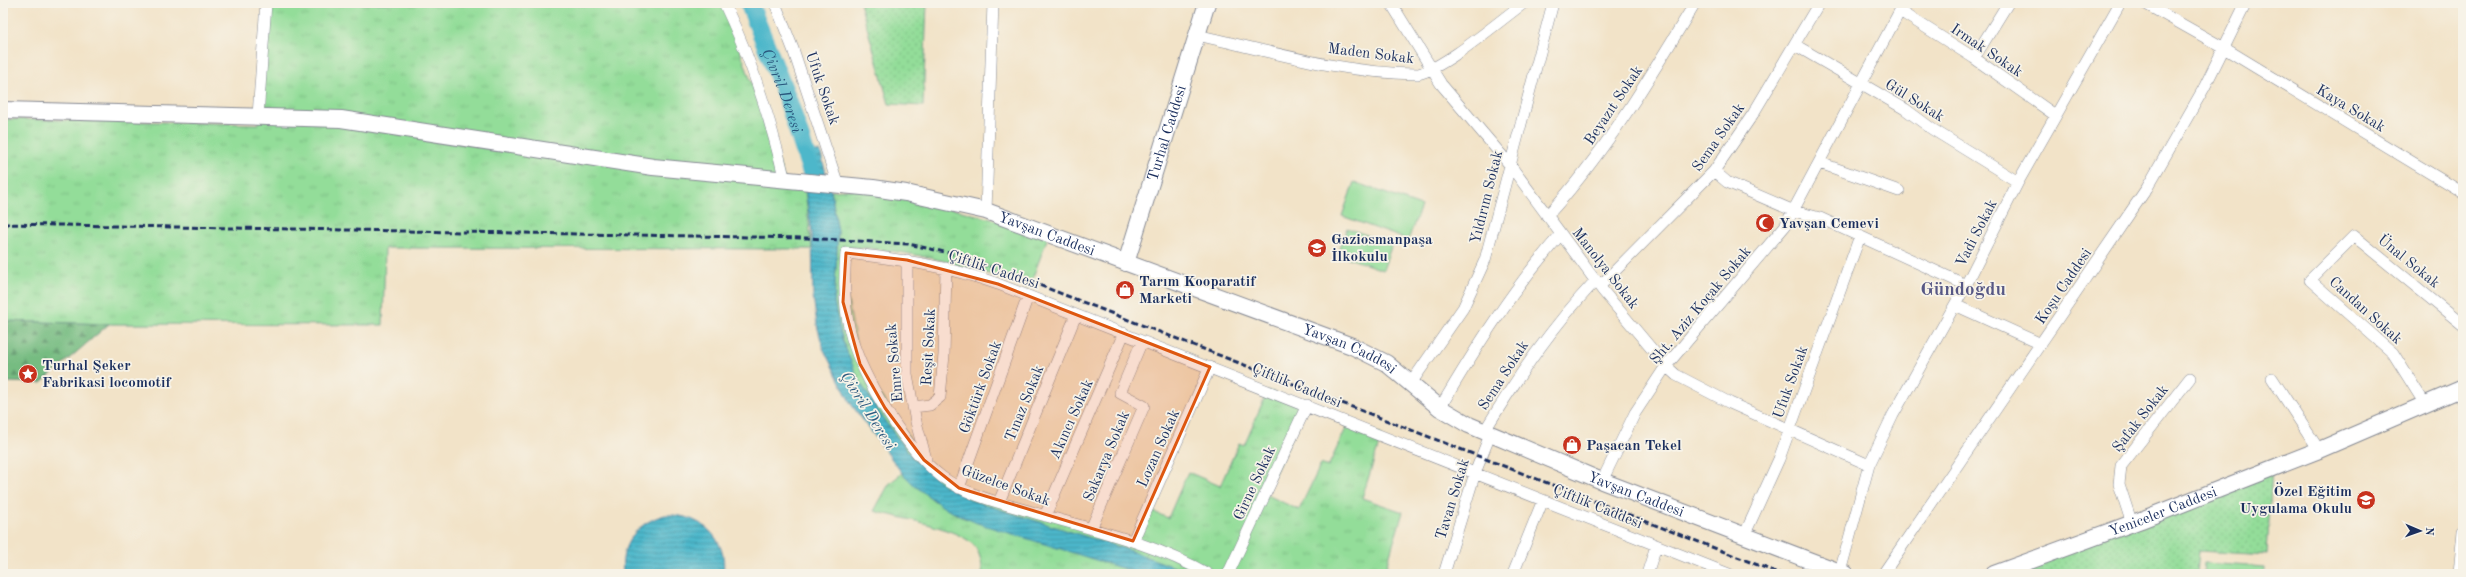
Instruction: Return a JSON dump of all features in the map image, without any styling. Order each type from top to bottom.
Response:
[{"type":"street","points":[[258,116],[266,3]]},
{"type":"street","points":[[724,3],[758,88],[777,146],[791,181]]},
{"type":"street","name":"Ufuk Sokak","points":[[775,3],[796,57],[834,184]]},
{"type":"street","points":[[986,211],[993,3]]},
{"type":"street","name":"Turhal Caddesi","points":[[1122,261],[1197,3]]},
{"type":"street","name":"Turhal Caddesi","points":[[1122,261],[1207,3]]},
{"type":"street","name":"Manolya Sokak","points":[[1391,3],[1448,94],[1510,165],[1598,283],[1666,366],[1676,375],[1701,389],[1869,464]]},
{"type":"street","name":"Maden Sokak","points":[[1197,35],[1301,59],[1372,71],[1418,74],[1431,69],[1524,3]]},
{"type":"street","name":"Yıldırım Sokak","points":[[1412,383],[1463,308],[1472,291],[1490,245],[1553,3]]},
{"type":"street","name":"Beyazıt Sokak","points":[[1547,216],[1591,164],[1646,82],[1695,3]]},
{"type":"street","name":"Sema Sokak","points":[[1487,433],[1524,368],[1546,336],[1598,283],[1714,172],[1795,45],[1819,3]]},
{"type":"street","points":[[1974,58],[2008,3]]},
{"type":"street","name":"Vadi Sokak","points":[[1842,573],[1869,464],[1893,415],[1966,285],[2018,182],[2120,3]]},
{"type":"street","name":"Kaya Sokak","points":[[2144,3],[2224,48],[2463,193]]},
{"type":"street","name":"Koşu Caddesi","points":[[1883,574],[2147,188],[2175,141],[2246,3]]},
{"type":"street","name":"Irmak Sokak","points":[[1902,7],[2055,115]]},
{"type":"street","name":"Şht. Aziz Koçak Sokak","points":[[1602,481],[1635,412],[1666,366],[1774,242],[1820,163],[1902,7]]},
{"type":"street","name":"Gül Sokak","points":[[1795,45],[1905,109],[1932,129],[2018,182]]},
{"type":"street","points":[[3,110],[258,116],[367,122],[654,167]]},
{"type":"street","points":[[3,119],[340,128],[499,153],[611,166],[654,167]]},
{"type":"street","points":[[1820,163],[1899,191]]},
{"type":"street","name":"Yavşan Caddesi","points":[[654,167],[834,184],[906,193],[986,211],[1352,346],[1386,363],[1412,383],[1440,408],[1487,433],[1602,481],[1842,573]]},
{"type":"street","points":[[1714,172],[1727,182],[1794,210],[1820,218],[1966,285]]},
{"type":"street","points":[[1440,408],[1499,315],[1536,262],[1561,234]]},
{"type":"street","name":"Ufuk Sokak","points":[[1744,536],[1763,498],[1860,236]]},
{"type":"street","name":"Ünal Sokak","points":[[2310,280],[2354,236],[2463,325]]},
{"type":"street","name":"Çiftlik Caddesi","points":[[846,253],[907,260],[970,274],[1307,405],[1724,573]]},
{"type":"street","name":"Güzelce Sokak","points":[[846,253],[843,302],[847,325],[860,364],[885,408],[927,463],[960,488],[999,502],[1133,541],[1173,556],[1208,574]]},
{"type":"street","name":"Emre Sokak","points":[[907,260],[906,357],[913,407],[927,463]]},
{"type":"street","name":"Reşit Sokak","points":[[913,407],[930,405],[940,397],[944,355],[946,268]]},
{"type":"street","name":"Candan Sokak","points":[[2310,280],[2393,353],[2425,404]]},
{"type":"street","name":"Göktürk Sokak","points":[[960,488],[1028,296]]},
{"type":"street","points":[[1955,305],[2041,344]]},
{"type":"street","name":"Tınaz Sokak","points":[[999,502],[1076,314]]},
{"type":"street","name":"Akıncı Sokak","points":[[1045,516],[1124,334]]},
{"type":"street","name":"Sakarya Sokak","points":[[1091,529],[1143,406],[1120,394],[1142,341]]},
{"type":"street","name":"Lozan Sokak","points":[[1133,541],[1210,367]]},
{"type":"street","name":"Şafak Sokak","points":[[2132,524],[2119,484],[2122,466],[2190,378]]},
{"type":"street","points":[[2272,378],[2319,450]]},
{"type":"street","name":"Yeniceler Caddesi","points":[[1994,574],[2132,524],[2319,450],[2425,404],[2462,394]]},
{"type":"street","name":"Girne Sokak","points":[[1228,574],[1307,405]]},
{"type":"street","name":"Tavan Sokak","points":[[1444,574],[1487,433]]},
{"type":"street","points":[[1513,574],[1542,500]]},
{"type":"street","points":[[2459,574],[2463,531]]},
{"type":"street","points":[[1647,574],[1656,546]]},
{"type":"highlighted area","points":[[846,253],[907,260],[998,284],[1210,367],[1133,541],[959,488],[924,460],[885,408],[860,364],[843,302]]},
{"type":"green space","points":[[266,3],[724,3],[785,181],[804,182],[812,249],[385,248],[383,325],[109,324],[3,321],[3,119],[258,124]]},
{"type":"green space","points":[[860,3],[927,3],[923,106],[889,104]]},
{"type":"green space","points":[[1354,182],[1421,206],[1408,240],[1342,216]]},
{"type":"green space","points":[[873,188],[1049,234],[1029,288],[985,273],[939,260],[893,251],[846,247],[844,279],[860,364],[924,460],[959,488],[1133,541],[1147,509],[1168,518],[1188,472],[1220,486],[1239,443],[1244,445],[1268,390],[1307,405],[1265,494],[1299,510],[1321,464],[1328,467],[1349,422],[1382,435],[1362,498],[1403,512],[1384,574],[1193,574],[1125,549],[973,501],[945,486],[914,459],[886,423],[858,379],[849,360],[837,320],[834,302],[838,232],[831,191]]},
{"type":"green space","points":[[1347,228],[1392,244],[1383,270],[1337,254]]},
{"type":"green space","points":[[3,321],[109,324],[41,383],[3,382]]},
{"type":"green space","points":[[2272,468],[2267,555],[2199,551],[2197,574],[1994,574]]},
{"type":"green space","points":[[902,473],[933,500],[961,517],[1141,574],[982,574],[982,565],[978,552],[969,541],[937,527],[874,511],[889,484]]},
{"type":"green space","points":[[2204,563],[2264,567],[2264,574],[2203,574]]},
{"type":"water","points":[[820,151],[831,191],[838,232],[834,302],[842,339],[858,379],[886,423],[914,459],[945,486],[973,501],[1125,549],[1193,574],[1141,574],[977,523],[946,509],[915,486],[902,473],[851,404],[823,348],[817,325],[813,296],[812,232],[800,157]]},
{"type":"water","points":[[665,515],[678,515],[689,518],[700,523],[709,530],[721,549],[724,561],[723,574],[623,574],[624,554],[627,544],[632,536],[646,523]]},
{"type":"waterway","name":"Çivril Deresi","points":[[749,3],[788,100],[814,180]]},
{"type":"railway","points":[[3,224],[807,238],[908,244],[949,253],[1003,271],[1781,574]]},
{"type":"place","name":"Yavşan Cemevi","points":[[1765,223]]},
{"type":"place","name":"Gaziosmanpaşa İlkokulu","points":[[1317,248]]},
{"type":"place","name":"Tarım Kooparatif Marketi","points":[[1125,290]]},
{"type":"place","name":"Turhal Şeker Fabrikasi locomotif","points":[[28,374]]},
{"type":"place","name":"Paşacan Tekel","points":[[1572,445]]},
{"type":"place","name":"Özel Eğitim Uygulama Okulu","points":[[2366,500]]},
{"type":"district","name":"Gündoğdu","points":[[1963,288]]}]
